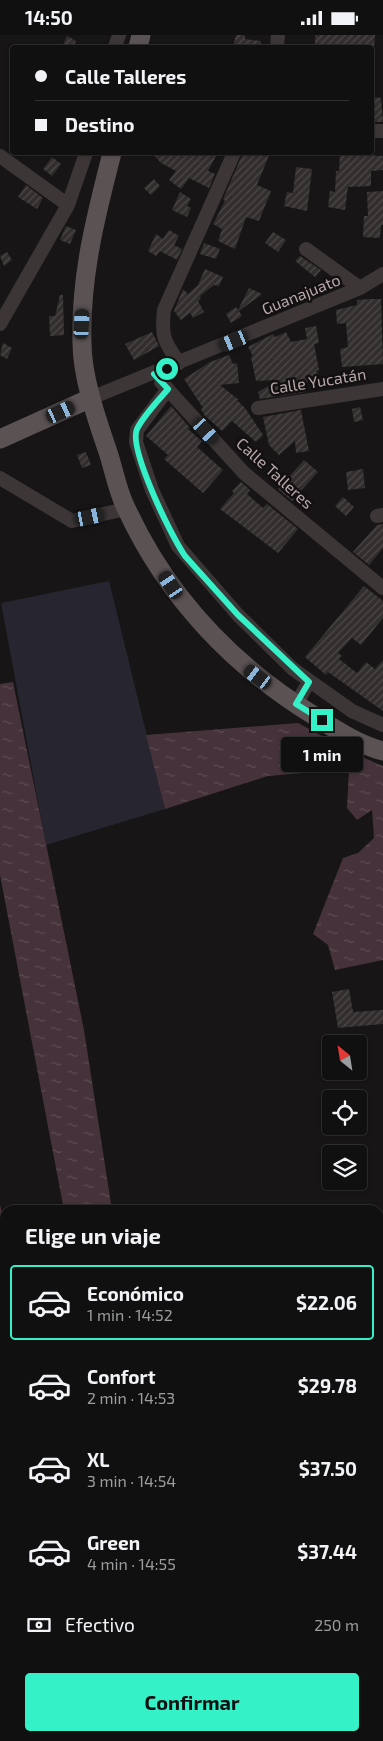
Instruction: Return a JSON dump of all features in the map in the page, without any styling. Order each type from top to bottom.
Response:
[{"type":"main road","points":[[112,155],[85,265],[82,344],[91,398],[126,509],[153,558],[190,611],[245,667],[296,704],[348,736],[383,751]]},
{"type":"main road","points":[[0,439],[91,398]]},
{"type":"street","points":[[0,323],[68,205],[85,155]]},
{"type":"street","points":[[179,363],[167,345],[161,331],[164,310],[233,155]]},
{"type":"street","points":[[0,156],[68,205]]},
{"type":"street","points":[[306,249],[360,288]]},
{"type":"street","name":"Guanajuato","points":[[91,398],[154,374],[360,288],[383,274]]},
{"type":"street","name":"Calle Talleres","points":[[154,374],[244,473],[383,588]]},
{"type":"street","points":[[168,389],[137,429],[136,442],[152,491],[178,546],[238,615],[309,682],[352,711],[383,725]]},
{"type":"street","name":"Calle Yucatán","points":[[258,408],[383,389]]},
{"type":"street","points":[[0,478],[72,521],[126,509]]},
{"type":"street","points":[[296,704],[309,682]]},
{"type":"shaded area","points":[[109,581],[165,809],[46,845],[1,603]]},
{"type":"water","points":[[13,682],[84,1030],[111,1205],[63,1205],[0,875],[0,684]]},
{"type":"water","points":[[298,723],[357,755],[383,766],[383,960],[335,970],[328,945],[313,934],[343,858],[358,853],[374,838],[372,810],[357,820],[347,808],[349,769],[268,776],[165,809],[146,735]]},
{"type":"building","points":[[236,35],[245,35],[245,39],[261,41],[261,45],[234,45]]},
{"type":"building","points":[[315,35],[375,35],[374,47],[374,45],[315,44]]},
{"type":"building","points":[[67,36],[76,41],[74,45],[63,45]]},
{"type":"building","points":[[374,97],[381,98],[383,122],[374,122]]},
{"type":"building","points":[[154,155],[216,156],[208,171],[215,174],[209,188],[189,178],[181,189],[169,180],[176,171],[161,163]]},
{"type":"building","points":[[242,155],[269,155],[257,185],[271,191],[259,221],[246,217],[235,249],[218,241],[222,229],[213,224],[225,201],[223,199]]},
{"type":"building","points":[[340,155],[383,156],[383,170],[371,171],[371,186],[348,187],[345,210],[328,207],[330,191],[335,192],[336,171],[339,171]]},
{"type":"building","points":[[52,157],[61,164],[52,176],[43,169]]},
{"type":"building","points":[[296,167],[312,169],[307,211],[284,206],[287,192],[293,193]]},
{"type":"building","points":[[154,179],[160,186],[151,195],[144,188]]},
{"type":"building","points":[[26,185],[43,198],[37,209],[18,197]]},
{"type":"building","points":[[383,191],[383,225],[381,225],[380,238],[363,237],[364,216],[368,216],[367,192]]},
{"type":"building","points":[[180,192],[191,199],[187,206],[191,208],[187,217],[172,210]]},
{"type":"building","points":[[66,226],[76,230],[70,244],[60,240]]},
{"type":"building","points":[[169,230],[179,236],[174,245],[182,249],[177,260],[160,251],[156,256],[148,251],[156,234],[163,239]]},
{"type":"building","points":[[273,232],[286,240],[278,252],[265,243]]},
{"type":"building","points":[[204,243],[220,249],[216,259],[200,254]]},
{"type":"building","points":[[7,252],[12,260],[4,266],[0,256]]},
{"type":"building","points":[[300,256],[321,270],[315,277],[295,261]]},
{"type":"building","points":[[205,269],[223,277],[219,286],[214,285],[200,296],[201,298],[198,301],[204,312],[193,318],[190,313],[181,320],[174,311],[183,289],[188,294],[198,285]]},
{"type":"building","points":[[249,288],[262,294],[239,311],[242,316],[231,323],[226,314],[236,307],[238,310]]},
{"type":"building","points":[[60,295],[63,295],[64,335],[50,336],[49,316],[55,316]]},
{"type":"building","points":[[381,299],[383,364],[342,367],[340,349],[348,347],[346,323],[337,324],[336,310],[357,305],[357,300]]},
{"type":"building","points":[[316,326],[319,343],[314,344],[319,370],[316,371],[319,375],[305,384],[306,392],[260,399],[258,392],[278,380],[256,381],[251,357],[253,356],[248,347],[273,334],[275,337],[286,332],[291,342],[307,339],[305,328]]},
{"type":"building","points":[[152,332],[159,346],[134,360],[125,344]]},
{"type":"building","points":[[3,343],[12,348],[7,359],[0,355]]},
{"type":"building","points":[[229,355],[233,364],[237,363],[239,383],[220,385],[239,400],[237,400],[245,408],[263,435],[256,442],[232,421],[222,431],[205,416],[201,409],[203,408],[184,379],[210,362]]},
{"type":"building","points":[[171,406],[190,428],[188,429],[202,441],[197,447],[223,470],[203,493],[164,459],[168,455],[146,436]]},
{"type":"building","points":[[360,407],[363,420],[354,422],[352,409]]},
{"type":"building","points":[[301,410],[309,451],[296,453],[295,441],[279,455],[269,445],[263,417]]},
{"type":"building","points":[[86,452],[91,465],[82,468],[77,455]]},
{"type":"building","points":[[304,460],[318,472],[292,501],[278,489]]},
{"type":"building","points":[[363,469],[365,488],[348,490],[346,472]]},
{"type":"building","points":[[241,482],[250,490],[247,494],[263,508],[267,504],[298,529],[278,553],[220,509],[234,493],[232,491]]},
{"type":"building","points":[[343,497],[354,507],[346,516],[335,506]]},
{"type":"building","points":[[383,524],[383,548],[369,565],[353,552],[377,525]]},
{"type":"building","points":[[364,586],[383,601],[383,618],[361,645],[352,638],[338,653],[342,656],[339,659],[357,673],[366,662],[375,669],[383,660],[383,711],[328,672],[326,675],[305,657]]},
{"type":"building","points":[[349,989],[353,1012],[383,1010],[383,1024],[338,1028],[332,992]]},
{"type":"route","points":[[167,369],[154,374],[168,389],[137,429],[136,442],[152,491],[178,546],[185,556],[238,615],[270,644],[293,669],[309,682],[296,704],[322,720]]}]
